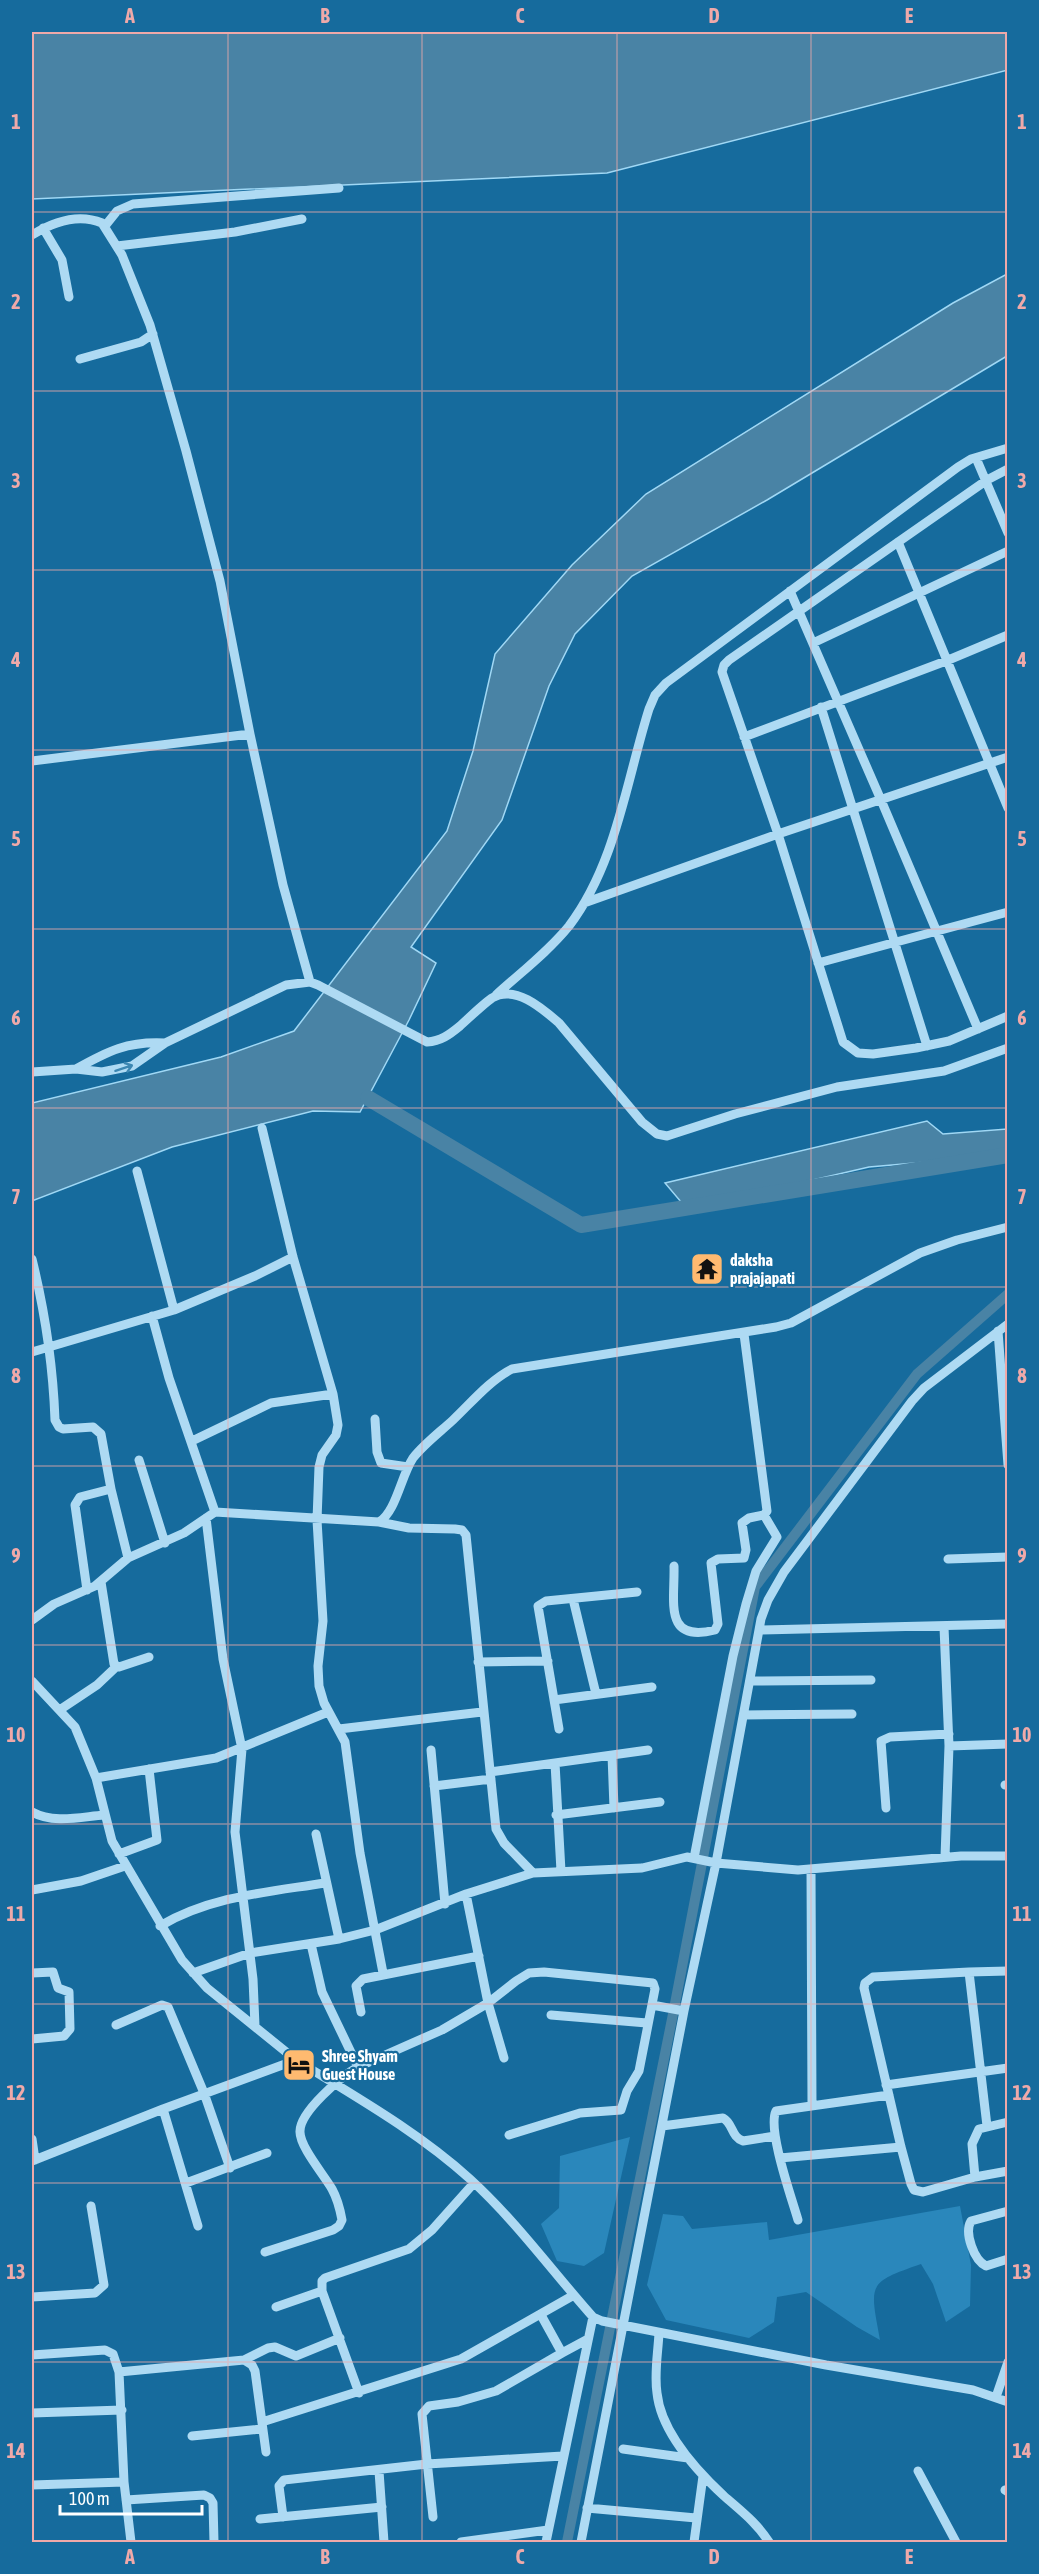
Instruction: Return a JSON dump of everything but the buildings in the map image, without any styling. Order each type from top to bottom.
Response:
[{"type":"street","points":[[105,226],[117,211],[133,204],[339,188]]},
{"type":"street","points":[[32,235],[43,228],[73,219],[90,220],[105,226],[117,246],[153,334],[220,582],[283,885],[314,983]]},
{"type":"street","points":[[117,246],[234,232],[302,219]]},
{"type":"street","points":[[43,228],[62,260],[69,297]]},
{"type":"street","points":[[80,359],[141,342],[153,334]]},
{"type":"street","points":[[32,1072],[76,1069],[102,1072],[132,1066],[165,1043],[286,985],[314,983],[427,1042],[437,1041],[447,1036],[557,940],[584,903],[610,847],[643,726],[655,695],[666,683],[958,467],[976,458],[1008,448]]},
{"type":"street","points":[[976,458],[1008,533]]},
{"type":"street","points":[[1008,469],[987,480],[724,665],[724,678],[778,834],[843,1042],[858,1053],[873,1054],[927,1046],[949,1041],[1008,1016]]},
{"type":"street","points":[[898,542],[1008,808]]},
{"type":"street","points":[[813,643],[1008,551]]},
{"type":"street","points":[[790,591],[978,1029]]},
{"type":"street","points":[[744,737],[946,661],[1008,635]]},
{"type":"street","points":[[821,707],[927,1046]]},
{"type":"street","points":[[32,761],[250,734]]},
{"type":"street","points":[[584,903],[778,834],[1008,757]]},
{"type":"street","points":[[818,963],[1008,912]]},
{"type":"street","points":[[494,997],[510,994],[526,999],[543,1009],[559,1023],[642,1122],[657,1134],[667,1136],[735,1114],[837,1087],[944,1071],[1008,1048]]},
{"type":"street","points":[[76,1069],[123,1046],[143,1042],[165,1043]]},
{"type":"street","points":[[262,1128],[293,1257],[333,1394],[338,1431],[325,1448],[320,1461],[317,1520],[323,1621],[318,1666],[319,1686],[328,1712],[345,1742],[358,1841],[383,1973]]},
{"type":"street","points":[[137,1171],[174,1310]]},
{"type":"street","points":[[379,1522],[385,1518],[408,1467],[425,1446],[496,1380],[512,1369],[744,1334],[791,1323],[920,1253],[940,1245],[1008,1227]]},
{"type":"street","points":[[32,1352],[49,1345],[174,1310],[255,1276],[293,1257]]},
{"type":"street","points":[[32,1259],[42,1298],[57,1425],[63,1429],[93,1427],[101,1434],[111,1489],[128,1558]]},
{"type":"street","points":[[152,1316],[192,1441],[210,1515],[221,1648],[242,1749],[236,1832],[250,1953],[255,2026]]},
{"type":"street","points":[[581,2542],[620,2326],[662,2126],[680,2010],[714,1863],[759,1630],[768,1600],[779,1579],[912,1401],[924,1388],[1008,1324]]},
{"type":"street","points":[[998,1331],[1008,1465]]},
{"type":"street","points":[[694,1858],[733,1656],[746,1604],[756,1571],[777,1537],[764,1515],[767,1506],[744,1334]]},
{"type":"street","points":[[192,1441],[271,1403],[333,1394]]},
{"type":"street","points":[[375,1419],[377,1452],[381,1463],[408,1467]]},
{"type":"street","points":[[140,1460],[165,1543]]},
{"type":"street","points":[[87,1590],[75,1506],[80,1497],[111,1489]]},
{"type":"street","points":[[32,1620],[54,1604],[101,1582],[128,1558],[165,1543],[210,1515],[379,1522],[409,1528],[462,1530],[466,1535],[482,1712],[499,1836],[533,1873]]},
{"type":"street","points":[[674,1566],[675,1614],[678,1626],[686,1632],[716,1630],[718,1624],[711,1563],[718,1559],[744,1558],[746,1550],[742,1523],[748,1518],[764,1515]]},
{"type":"street","points":[[948,1559],[1008,1557]]},
{"type":"street","points":[[101,1582],[116,1667]]},
{"type":"street","points":[[559,1728],[538,1606],[546,1601],[638,1593]]},
{"type":"street","points":[[573,1599],[596,1695]]},
{"type":"street","points":[[759,1630],[1008,1624]]},
{"type":"street","points":[[944,1627],[950,1746],[945,1857]]},
{"type":"street","points":[[61,1709],[97,1685],[116,1667],[149,1657]]},
{"type":"street","points":[[478,1662],[548,1661]]},
{"type":"street","points":[[32,1680],[61,1709],[75,1727],[96,1778],[104,1815],[119,1854],[160,1926],[193,1973],[207,1988],[296,2060],[428,2144],[474,2183],[506,2215],[597,2319],[620,2326],[974,2390],[1008,2402]]},
{"type":"street","points":[[750,1681],[871,1680]]},
{"type":"street","points":[[554,1700],[652,1687]]},
{"type":"street","points":[[96,1778],[216,1758],[328,1712]]},
{"type":"street","points":[[339,1729],[482,1712]]},
{"type":"street","points":[[744,1715],[852,1714]]},
{"type":"street","points":[[886,1808],[881,1741],[890,1737],[949,1734]]},
{"type":"street","points":[[950,1746],[1008,1744]]},
{"type":"street","points":[[431,1750],[445,1904]]},
{"type":"street","points":[[435,1786],[555,1763],[648,1750]]},
{"type":"street","points":[[612,1755],[614,1808]]},
{"type":"street","points":[[555,1763],[556,1815],[561,1871]]},
{"type":"street","points":[[119,1854],[157,1840],[149,1769]]},
{"type":"street","points":[[556,1815],[660,1802]]},
{"type":"street","points":[[32,1812],[43,1818],[58,1819],[104,1815]]},
{"type":"street","points":[[316,1834],[339,1939]]},
{"type":"street","points":[[193,1973],[250,1953],[339,1939],[375,1930],[466,1894],[533,1873],[631,1869],[682,1857],[714,1863],[783,1870],[945,1857],[1008,1856]]},
{"type":"street","points":[[32,1890],[81,1881],[125,1866]]},
{"type":"street","points":[[811,1869],[812,2105]]},
{"type":"street","points":[[160,1926],[195,1908],[242,1897],[325,1883]]},
{"type":"street","points":[[466,1894],[488,2003],[504,2058]]},
{"type":"street","points":[[311,1944],[322,1992],[358,2067]]},
{"type":"street","points":[[361,2012],[357,1986],[359,1981],[383,1973],[479,1956]]},
{"type":"street","points":[[265,2252],[339,2226],[342,2220],[334,2192],[304,2144],[300,2132],[303,2120],[336,2085],[358,2067],[433,2035],[488,2003],[529,1973],[544,1971],[650,1982],[655,1986],[657,2006],[647,2023],[639,2071],[627,2091],[621,2110],[592,2110],[509,2135]]},
{"type":"street","points":[[1008,1971],[873,1977],[865,1983],[911,2184],[919,2192],[1008,2171]]},
{"type":"street","points":[[32,1973],[53,1972],[58,1988],[69,1992],[70,2029],[64,2036],[32,2039]]},
{"type":"street","points":[[969,1972],[987,2126]]},
{"type":"street","points":[[116,2025],[162,2005],[168,2007],[204,2093],[230,2168]]},
{"type":"street","points":[[657,2006],[680,2010]]},
{"type":"street","points":[[551,2015],[647,2023]]},
{"type":"street","points":[[32,2139],[33,2161],[204,2093],[296,2060]]},
{"type":"street","points":[[798,2220],[775,2136],[776,2111],[979,2071],[1008,2068]]},
{"type":"street","points":[[163,2109],[198,2226]]},
{"type":"street","points":[[662,2126],[723,2118],[729,2122],[734,2134],[742,2141],[775,2136]]},
{"type":"street","points":[[975,2177],[974,2136],[979,2129],[1008,2122]]},
{"type":"street","points":[[780,2158],[901,2146]]},
{"type":"street","points":[[186,2183],[267,2153]]},
{"type":"street","points":[[359,2393],[322,2291],[322,2281],[325,2277],[395,2256],[421,2241],[474,2183]]},
{"type":"street","points":[[32,2296],[94,2293],[104,2286],[91,2206]]},
{"type":"street","points":[[1008,2211],[971,2221],[967,2231],[978,2259],[986,2266],[1008,2259]]},
{"type":"street","points":[[276,2307],[322,2291]]},
{"type":"street","points":[[192,2436],[262,2426],[461,2359],[574,2295]]},
{"type":"street","points":[[541,2315],[562,2353]]},
{"type":"street","points":[[546,2542],[588,2339],[597,2319]]},
{"type":"street","points":[[659,2333],[657,2393],[661,2410],[688,2458],[703,2476],[749,2517],[765,2541]]},
{"type":"street","points":[[118,2372],[244,2360],[275,2347],[296,2356],[340,2338]]},
{"type":"street","points":[[433,2517],[422,2414],[424,2409],[429,2406],[478,2398],[496,2391],[588,2339]]},
{"type":"street","points":[[32,2355],[105,2350],[113,2354],[118,2372],[122,2410],[124,2482],[131,2542]]},
{"type":"street","points":[[244,2360],[252,2365],[255,2371],[266,2452]]},
{"type":"street","points":[[996,2397],[1008,2362]]},
{"type":"street","points":[[32,2414],[122,2410]]},
{"type":"street","points":[[623,2449],[688,2458]]},
{"type":"street","points":[[283,2517],[279,2486],[284,2480],[427,2464],[563,2456]]},
{"type":"street","points":[[379,2471],[384,2542]]},
{"type":"street","points":[[918,2471],[956,2542]]},
{"type":"street","points":[[694,2542],[703,2476]]},
{"type":"street","points":[[32,2485],[124,2482]]},
{"type":"street","points":[[126,2500],[204,2494],[213,2503],[214,2542]]},
{"type":"street","points":[[260,2519],[382,2507]]},
{"type":"street","points":[[587,2508],[696,2518]]},
{"type":"street","points":[[461,2542],[548,2530]]},
{"type":"shaded area","points":[[32,32],[1007,32],[1008,70],[607,173],[32,199]]},
{"type":"shaded area","points":[[1007,274],[1007,356],[767,500],[632,576],[575,634],[549,686],[502,820],[411,947],[436,963],[409,1020],[360,1112],[313,1111],[172,1147],[32,1201],[32,1103],[221,1057],[294,1031],[447,831],[473,751],[495,654],[572,565],[646,494],[953,303]]},
{"type":"shaded area","points":[[927,1121],[943,1134],[1007,1129],[1007,1155],[869,1167],[687,1209],[665,1183]]},
{"type":"shaded area","points":[[630,2137],[604,2253],[584,2266],[557,2261],[541,2224],[559,2208],[560,2156]]},
{"type":"shaded area","points":[[960,2206],[971,2265],[970,2306],[946,2322],[933,2284],[921,2264],[903,2270],[881,2282],[876,2288],[874,2307],[880,2340],[806,2292],[777,2297],[774,2322],[749,2338],[666,2320],[647,2285],[663,2214],[683,2216],[692,2229],[767,2222],[769,2240]]},
{"type":"waterway","points":[[368,1098],[581,1225],[1008,1155]]},
{"type":"waterway","points":[[567,2542],[673,2014],[755,1587],[917,1374],[1008,1294]]},
{"type":"place","name":"daksha prajajapati","points":[[707,1269]]},
{"type":"place","name":"Shree Shyam Guest House","points":[[299,2065]]}]
